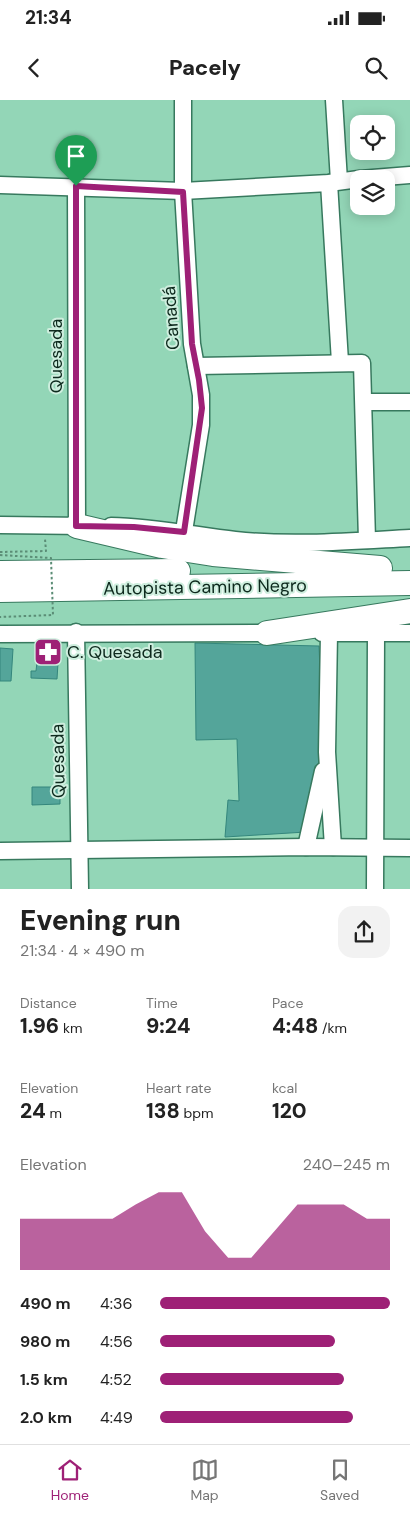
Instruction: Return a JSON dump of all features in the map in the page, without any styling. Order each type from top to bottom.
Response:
[{"type":"highway","points":[[76,526],[162,546],[213,554],[380,568]]},
{"type":"highway","name":"Autopista Camino Negro","points":[[0,573],[410,568]]},
{"type":"highway","name":"Autopista Camino Negro","points":[[0,590],[410,583]]},
{"type":"highway","points":[[267,633],[410,611]]},
{"type":"street","name":"Canadá","points":[[183,100],[183,192],[192,344],[201,395],[201,425],[184,532]]},
{"type":"street","points":[[334,100],[334,182],[340,362]]},
{"type":"street","points":[[395,176],[410,175]]},
{"type":"street","points":[[0,185],[76,186],[183,192],[350,180]]},
{"type":"street","name":"Quesada","points":[[76,186],[76,526]]},
{"type":"street","points":[[196,366],[362,363],[367,540]]},
{"type":"street","points":[[364,402],[410,402]]},
{"type":"street","points":[[0,525],[44,524],[134,527],[236,540],[271,542],[410,538]]},
{"type":"street","points":[[0,634],[76,632],[410,633]]},
{"type":"street","name":"Quesada","points":[[76,632],[80,889]]},
{"type":"street","points":[[330,633],[327,752],[333,847]]},
{"type":"street","points":[[375,889],[376,634]]},
{"type":"street","points":[[306,847],[327,752]]},
{"type":"street","points":[[0,851],[306,847],[410,848]]},
{"type":"path","points":[[0,553],[46,551],[44,524]]},
{"type":"path","points":[[0,553],[51,558],[53,615],[0,617]]},
{"type":"building","points":[[195,643],[319,646],[323,740],[306,832],[225,837],[228,800],[239,801],[237,739],[196,740]]},
{"type":"building","points":[[0,648],[13,649],[11,681],[0,681]]},
{"type":"building","points":[[37,662],[58,663],[57,679],[31,678],[31,671],[36,671]]},
{"type":"building","points":[[32,787],[60,787],[60,804],[32,805]]},
{"type":"place","name":"C. Quesada","points":[[48,652]]},
{"type":"route","points":[[76,186],[183,192],[192,344],[202,408],[184,532],[134,527],[76,526],[76,186]]}]
